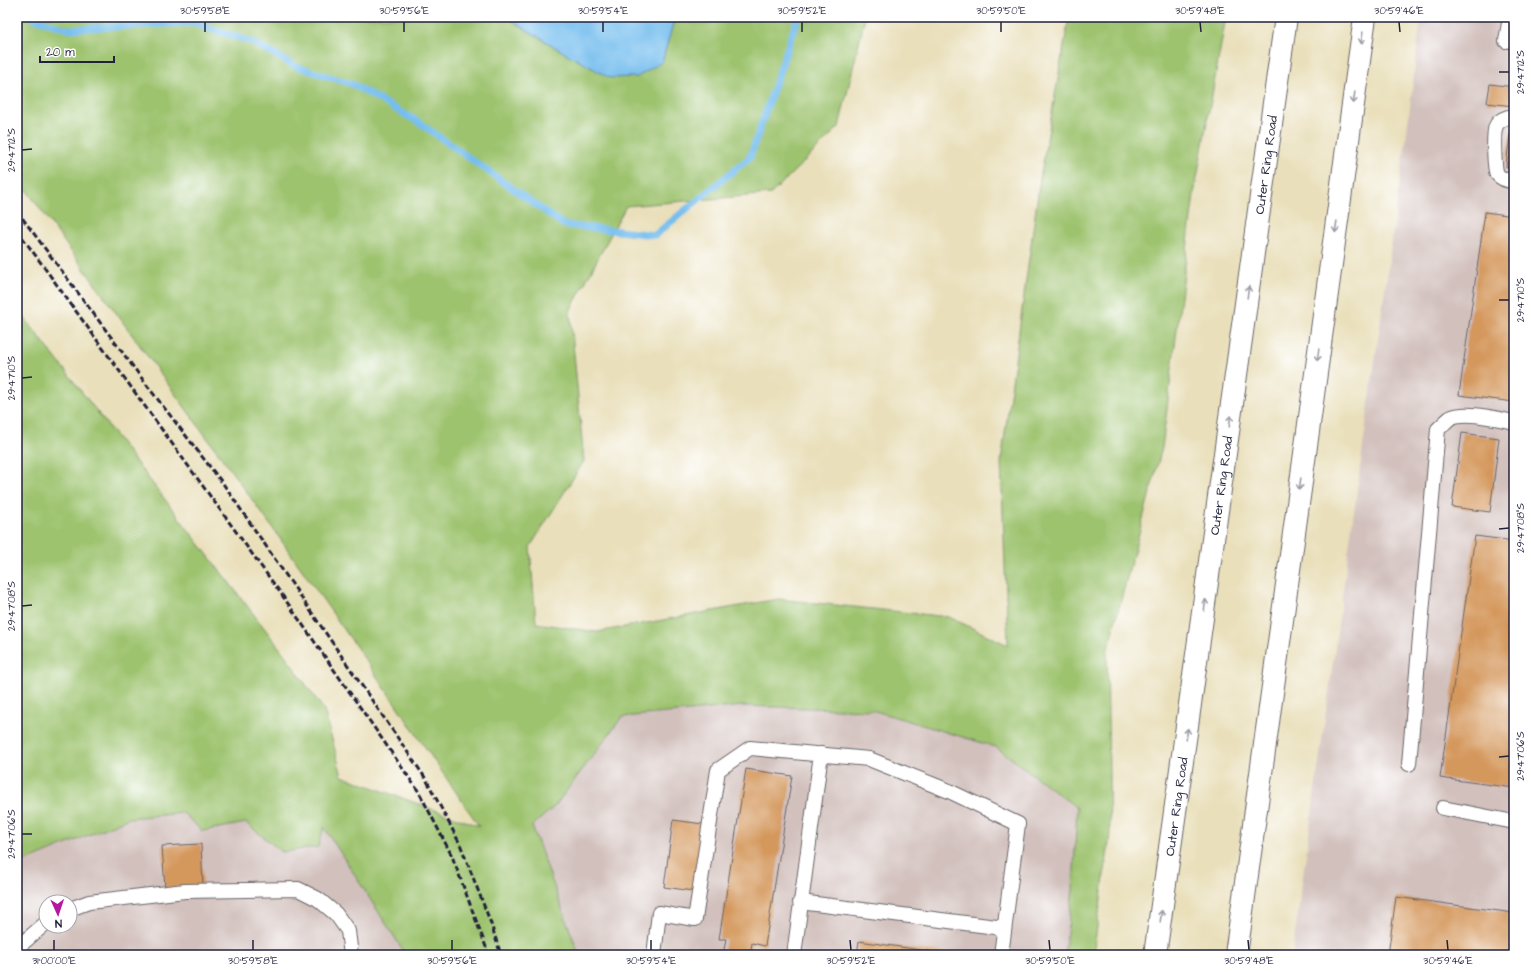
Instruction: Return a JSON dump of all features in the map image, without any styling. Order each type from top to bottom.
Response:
[{"type":"highway","name":"Outer Ring Road","points":[[1155,955],[1286,17]]},
{"type":"highway","points":[[1236,955],[1365,17]]},
{"type":"lane","points":[[1506,41],[1510,17]]},
{"type":"lane","points":[[1514,119],[1508,117],[1501,120],[1495,127],[1495,170],[1500,177],[1514,181]]},
{"type":"lane","points":[[1409,764],[1438,429],[1450,418],[1462,415],[1514,422]]},
{"type":"lane","points":[[654,955],[659,913],[695,919],[718,770],[750,748],[869,759],[949,791],[1018,824],[1001,955]]},
{"type":"lane","points":[[794,955],[821,754]]},
{"type":"lane","points":[[1442,808],[1514,822]]},
{"type":"lane","points":[[78,906],[89,902],[186,891],[298,889],[318,899],[336,914],[348,930],[351,955]]},
{"type":"lane","points":[[800,902],[1004,928]]},
{"type":"lane","points":[[17,948],[38,929]]},
{"type":"shaded area","points":[[1421,17],[1514,17],[1514,955],[1292,955],[1406,139]]},
{"type":"shaded area","points":[[743,706],[872,710],[996,747],[1077,809],[1073,890],[1064,955],[579,955],[532,826],[555,806],[622,717]]},
{"type":"shaded area","points":[[183,813],[202,830],[246,823],[282,852],[324,827],[406,955],[17,955],[17,865],[129,818]]},
{"type":"green space","points":[[17,17],[506,17],[563,52],[662,62],[675,17],[865,17],[839,127],[771,194],[626,206],[570,311],[584,461],[530,547],[536,623],[597,632],[778,599],[949,617],[1008,645],[1001,462],[1040,179],[1069,17],[1226,17],[1194,194],[1162,448],[1107,652],[1110,836],[1093,955],[1064,955],[1073,890],[1077,808],[996,747],[872,710],[743,706],[622,717],[555,806],[532,826],[579,955],[406,955],[324,827],[318,847],[282,852],[246,823],[202,831],[183,813],[129,818],[17,865],[17,308],[282,651],[324,710],[342,776],[479,826],[362,655],[264,516],[17,177]]},
{"type":"water","points":[[506,17],[675,17],[662,62],[637,77],[610,78],[563,52]]},
{"type":"building","points":[[1490,84],[1514,87],[1514,106],[1487,103]]},
{"type":"building","points":[[1510,134],[1514,135],[1514,168],[1506,167]]},
{"type":"building","points":[[1485,212],[1514,216],[1514,402],[1459,395]]},
{"type":"building","points":[[1462,433],[1499,438],[1490,512],[1452,507]]},
{"type":"building","points":[[1475,536],[1514,541],[1514,788],[1440,778]]},
{"type":"building","points":[[746,769],[792,776],[765,946],[752,943],[750,955],[723,955],[726,939],[719,939]]},
{"type":"building","points":[[673,820],[703,824],[693,891],[664,887]]},
{"type":"building","points":[[201,844],[203,886],[165,888],[162,846]]},
{"type":"building","points":[[1396,897],[1514,913],[1514,955],[1388,955]]},
{"type":"building","points":[[859,941],[949,954],[949,955],[857,955]]},
{"type":"waterway","points":[[30,17],[67,29],[192,23],[252,42],[295,66],[352,84],[420,123],[564,225],[655,235],[750,157],[798,17]]},
{"type":"railway","points":[[17,211],[149,388],[224,485],[426,779],[460,844],[490,921],[501,955]]},
{"type":"railway","points":[[17,230],[282,595],[419,792],[452,856],[489,955]]}]
